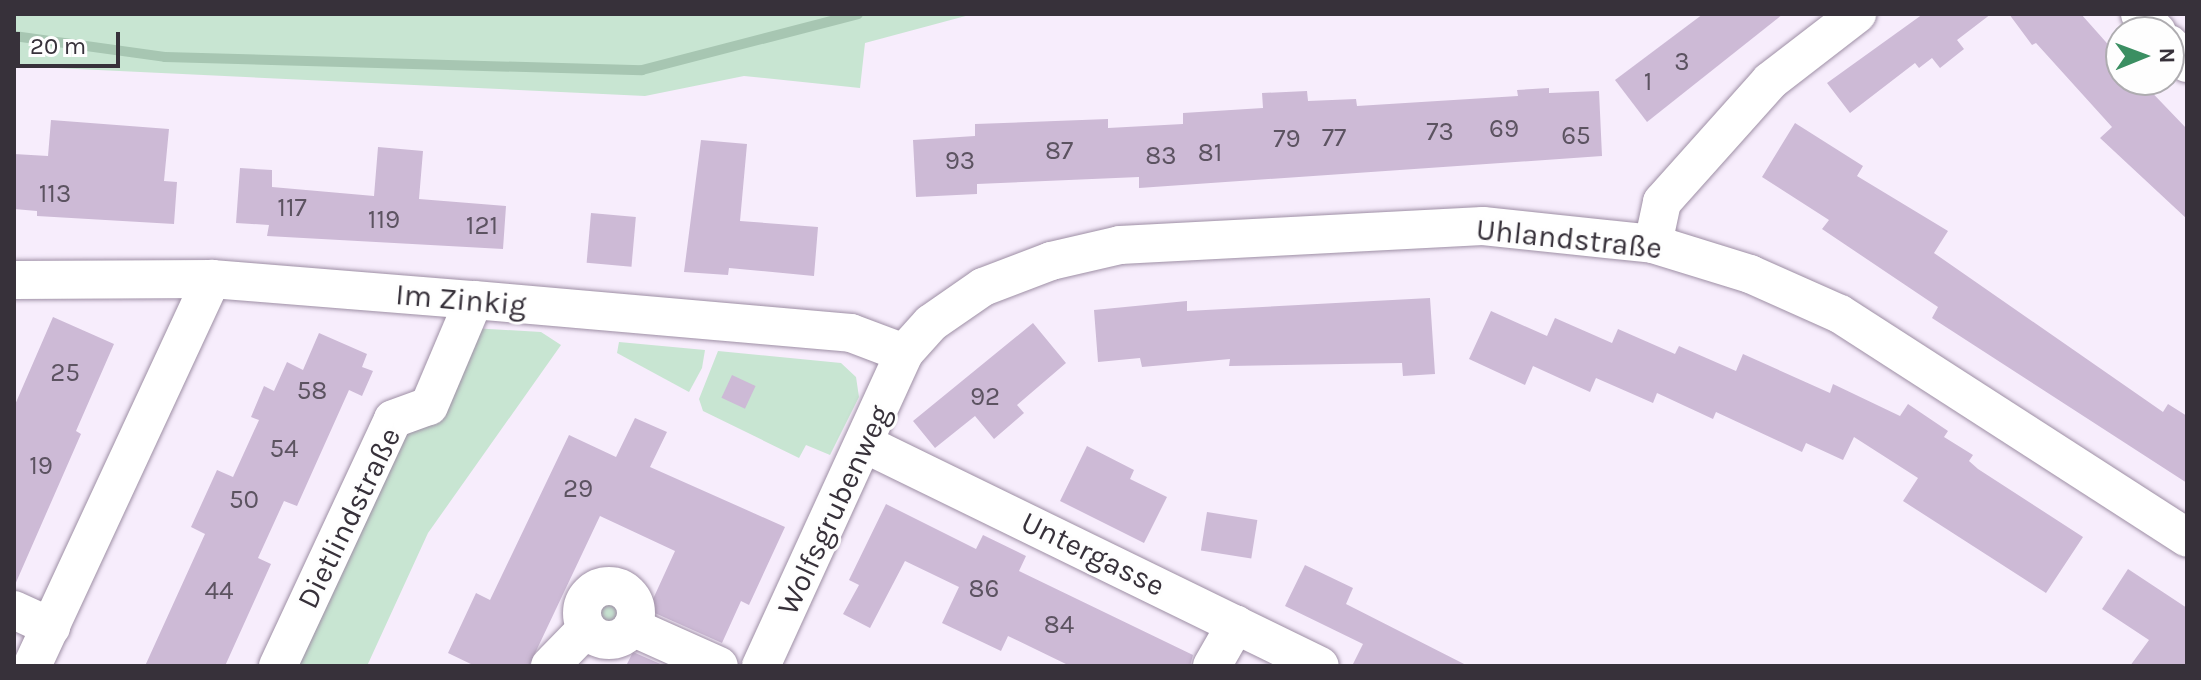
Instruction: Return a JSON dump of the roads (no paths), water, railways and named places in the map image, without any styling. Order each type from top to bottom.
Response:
[{"type":"street","points":[[1653,244],[1662,202],[1770,81],[1857,14]]},
{"type":"street","name":"Uhlandstraße","points":[[904,353],[931,323],[983,287],[1051,261],[1120,245],[1483,226],[1653,244],[1750,274],[1840,314],[2187,538]]},
{"type":"street","points":[[32,666],[212,279]]},
{"type":"street","name":"Im Zinkig","points":[[14,280],[212,279],[474,300],[851,333],[904,353]]},
{"type":"street","name":"Dietlindstraße","points":[[278,666],[393,419],[429,406],[474,300]]},
{"type":"street","name":"Wolfsgrubenweg","points":[[761,666],[904,353]]},
{"type":"street","name":"Untergasse","points":[[865,444],[1320,666]]},
{"type":"street","points":[[14,610],[51,627]]},
{"type":"street","points":[[1212,666],[1236,624]]},
{"type":"street","points":[[550,666],[586,629],[609,641],[632,627],[719,666]]},
{"type":"waterway","points":[[14,36],[165,57],[642,70],[858,14]]}]
